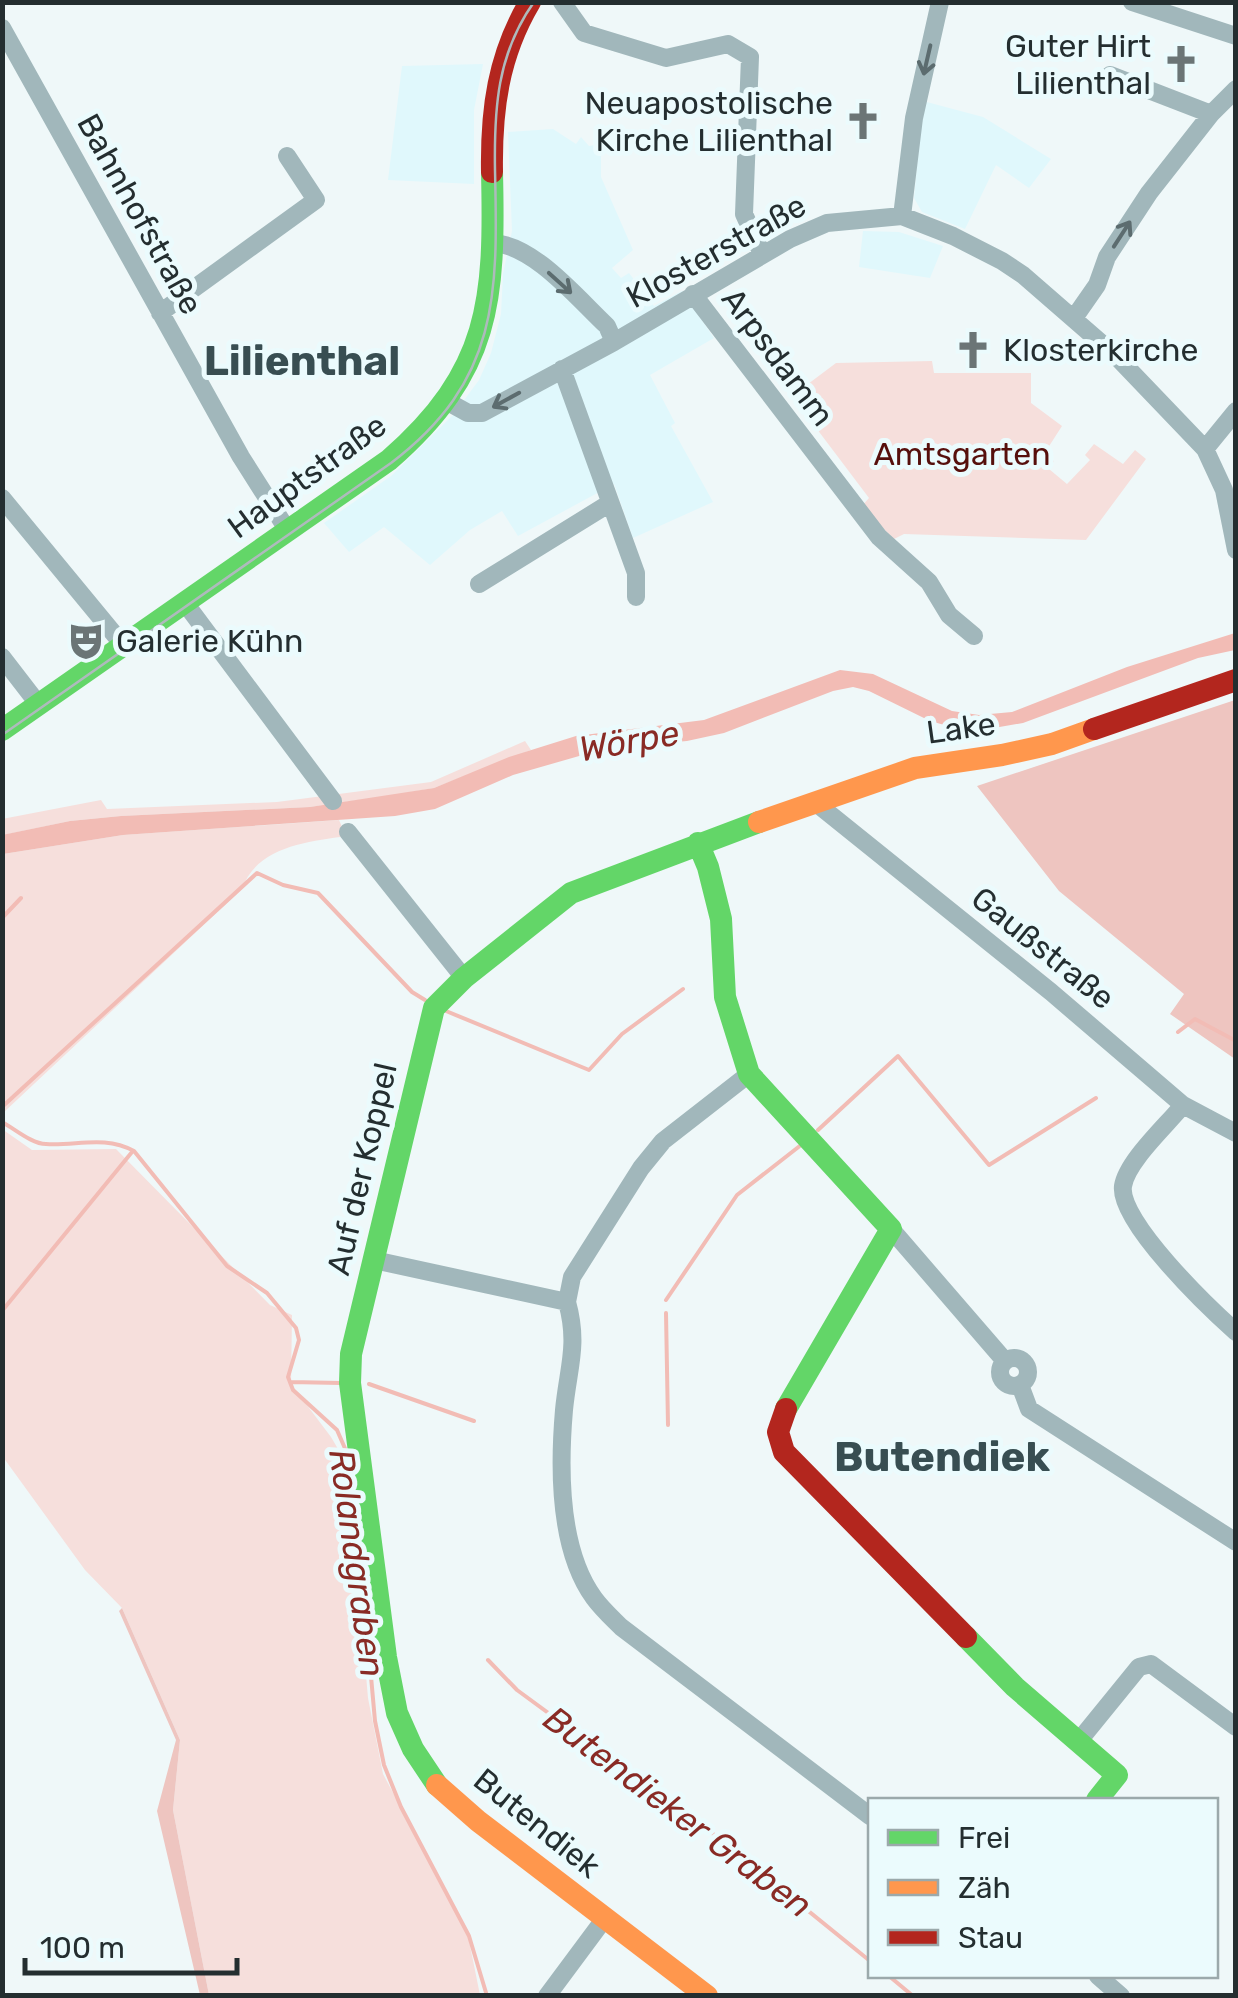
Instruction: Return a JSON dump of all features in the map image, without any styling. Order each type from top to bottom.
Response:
[{"type":"street","name":"Hauptstraße","points":[[2,730],[402,450],[448,402],[470,365],[482,332],[490,292],[493,243],[492,101],[506,46],[530,2]]},
{"type":"street","points":[[562,2],[584,33],[666,58],[728,44],[750,58],[744,214],[762,254]]},
{"type":"street","points":[[902,216],[914,118],[940,2]]},
{"type":"street","points":[[1132,2],[1236,36]]},
{"type":"street","name":"Bahnhofstraße","points":[[2,28],[241,456],[288,531]]},
{"type":"street","points":[[1110,75],[1211,114]]},
{"type":"street","points":[[1074,318],[1097,285],[1107,256],[1149,193],[1211,114],[1236,89]]},
{"type":"street","points":[[160,313],[316,200],[288,156]]},
{"type":"street","name":"Klosterstraße","points":[[448,402],[468,414],[482,413],[614,342],[762,254],[827,223],[902,216],[1002,260],[1074,318],[1205,449],[1224,490],[1236,550]]},
{"type":"street","points":[[493,243],[527,253],[607,326],[614,342]]},
{"type":"street","name":"Arpsdamm","points":[[693,294],[879,537],[929,582],[949,615],[974,636]]},
{"type":"street","points":[[562,369],[636,573],[636,597]]},
{"type":"street","points":[[1205,449],[1236,411]]},
{"type":"street","points":[[2,498],[124,646]]},
{"type":"street","points":[[479,584],[610,503]]},
{"type":"street","points":[[186,602],[333,801]]},
{"type":"street","points":[[2,658],[39,704]]},
{"type":"street","name":"Lake","points":[[698,844],[915,768],[1002,756],[1052,744],[1236,680]]},
{"type":"street","name":"Gaußstraße","points":[[816,803],[1052,992],[1183,1105],[1236,1133]]},
{"type":"street","points":[[348,832],[464,978]]},
{"type":"street","points":[[698,844],[721,919],[726,997],[749,1074],[1005,1361],[1000,1368],[1001,1378],[1010,1386],[1020,1386],[1029,1408],[1236,1542]]},
{"type":"street","name":"Auf der Koppel","points":[[386,1657],[350,1382],[352,1354],[434,1008],[464,978],[571,893],[698,844]]},
{"type":"street","points":[[749,1074],[663,1140],[572,1277],[567,1302],[575,1331],[564,1412],[564,1510],[572,1553],[594,1598],[621,1627],[868,1814]]},
{"type":"street","points":[[1183,1105],[1131,1168],[1124,1186],[1125,1207],[1162,1256],[1236,1332]]},
{"type":"street","points":[[890,1228],[781,1417],[778,1432],[784,1452],[1014,1687],[1116,1775],[1099,1798]]},
{"type":"street","points":[[374,1260],[567,1302]]},
{"type":"street","name":"Butendiek","points":[[386,1657],[397,1713],[412,1749],[436,1784],[478,1821],[708,1996]]},
{"type":"street","points":[[1078,1742],[1139,1666],[1150,1664],[1236,1727]]},
{"type":"street","points":[[547,1996],[604,1918]]},
{"type":"street","points":[[1100,1978],[1121,1996]]},
{"type":"shaded area","points":[[483,64],[474,110],[474,184],[388,180],[402,66]]},
{"type":"shaded area","points":[[923,101],[983,117],[1051,159],[1029,188],[996,165],[965,229],[922,212],[914,198]]},
{"type":"shaded area","points":[[553,129],[576,144],[581,137],[589,146],[601,144],[601,177],[633,250],[612,268],[621,278],[629,273],[654,306],[682,291],[714,338],[650,375],[675,423],[671,426],[713,502],[633,538],[614,484],[518,536],[502,511],[470,530],[430,565],[384,527],[349,552],[324,523],[391,476],[453,415],[479,380],[501,314],[503,274],[512,231],[508,132]]},
{"type":"shaded area","points":[[863,231],[899,232],[943,246],[930,278],[859,267]]},
{"type":"shaded area","points":[[1236,700],[1235,1059],[1170,1014],[1184,994],[1059,891],[977,786]]},
{"type":"shaded area","points":[[122,1608],[180,1740],[173,1810],[209,1995],[200,1995],[157,1811],[176,1740],[119,1611]]},
{"type":"green space","name":"Amtsgarten","points":[[932,361],[934,373],[1031,373],[1031,403],[1062,426],[1044,454],[1054,461],[1049,469],[1067,484],[1090,460],[1085,455],[1094,444],[1123,464],[1135,450],[1146,459],[1086,540],[904,534],[894,539],[861,507],[869,498],[792,396],[836,363]]},
{"type":"green space","points":[[525,741],[531,750],[434,788],[310,807],[70,821],[3,835],[2,819],[101,800],[107,809],[277,802],[431,782]]},
{"type":"green space","points":[[339,820],[346,836],[285,849],[259,863],[242,889],[3,1113],[3,854],[123,835]]},
{"type":"green space","points":[[2,1129],[32,1150],[116,1149],[270,1305],[292,1315],[291,1384],[348,1466],[368,1698],[383,1774],[467,1931],[480,1995],[209,1995],[173,1810],[180,1740],[122,1608],[85,1570],[3,1457]]},
{"type":"water","name":"Wörpe","points":[[1235,633],[1235,650],[1198,658],[1023,723],[959,729],[930,721],[853,687],[724,733],[687,741],[607,748],[513,775],[435,809],[395,816],[123,835],[3,854],[2,835],[70,821],[310,807],[434,788],[509,757],[576,736],[704,720],[840,670],[873,674],[952,711],[979,715],[1012,712],[1127,667]]},
{"type":"waterway","points":[[2,1107],[257,873],[283,885],[318,893],[412,992],[425,1000]]},
{"type":"waterway","points":[[2,918],[21,898]]},
{"type":"waterway","points":[[446,1011],[589,1070],[622,1034],[683,989]]},
{"type":"waterway","points":[[1178,1032],[1195,1019],[1236,1041]]},
{"type":"waterway","points":[[818,1130],[898,1056],[989,1165],[1096,1098]]},
{"type":"waterway","name":"Rolandgraben","points":[[2,1122],[41,1143],[101,1142],[134,1151],[227,1266],[267,1293],[296,1328],[299,1340],[288,1377],[293,1390],[337,1430],[351,1476]]},
{"type":"waterway","points":[[666,1300],[737,1195],[801,1145]]},
{"type":"waterway","points":[[2,1311],[132,1152]]},
{"type":"waterway","points":[[666,1313],[668,1425]]},
{"type":"waterway","points":[[290,1382],[341,1383]]},
{"type":"waterway","points":[[369,1384],[474,1421]]},
{"type":"waterway","name":"Rolandgraben","points":[[357,1520],[375,1721],[384,1765],[401,1807],[469,1936],[487,1996]]},
{"type":"waterway","name":"Butendieker Graben","points":[[488,1660],[517,1690],[716,1836],[868,1959]]},
{"type":"waterway","name":"Butendieker Graben","points":[[891,1978],[913,1996]]},
{"type":"tram line","points":[[2,735],[391,463],[427,432],[453,400],[485,333],[495,257],[495,125],[500,83],[512,42],[534,2]]},
{"type":"traffic: fast","points":[[2,730],[389,460],[423,427],[449,395],[480,331],[492,258],[492,172]]},
{"type":"traffic: fast","points":[[437,1785],[413,1749],[397,1713],[350,1383],[351,1354],[434,1008],[464,978],[571,893],[759,822]]},
{"type":"traffic: fast","points":[[698,843],[721,919],[725,997],[749,1074],[891,1229],[786,1409]]},
{"type":"traffic: fast","points":[[966,1637],[1015,1687],[1117,1775],[1099,1798]]},
{"type":"traffic: slow","points":[[759,822],[915,768],[1002,755],[1052,744],[1094,729]]},
{"type":"traffic: slow","points":[[437,1785],[478,1821],[707,1996]]},
{"type":"traffic: jam","points":[[492,172],[499,84],[510,43],[530,2]]},
{"type":"traffic: jam","points":[[1094,729],[1236,680]]},
{"type":"traffic: jam","points":[[786,1409],[778,1432],[784,1452],[966,1637]]},
{"type":"place","name":"Guter Hirt Lilienthal","points":[[1181,64]]},
{"type":"place","name":"Neuapostolische Kirche Lilienthal","points":[[863,121]]},
{"type":"place","name":"Klosterkirche","points":[[973,350]]},
{"type":"place","name":"Galerie Kühn","points":[[86,641]]},
{"type":"district","name":"Lilienthal","points":[[302,361]]},
{"type":"district","name":"Butendiek","points":[[942,1457]]}]
